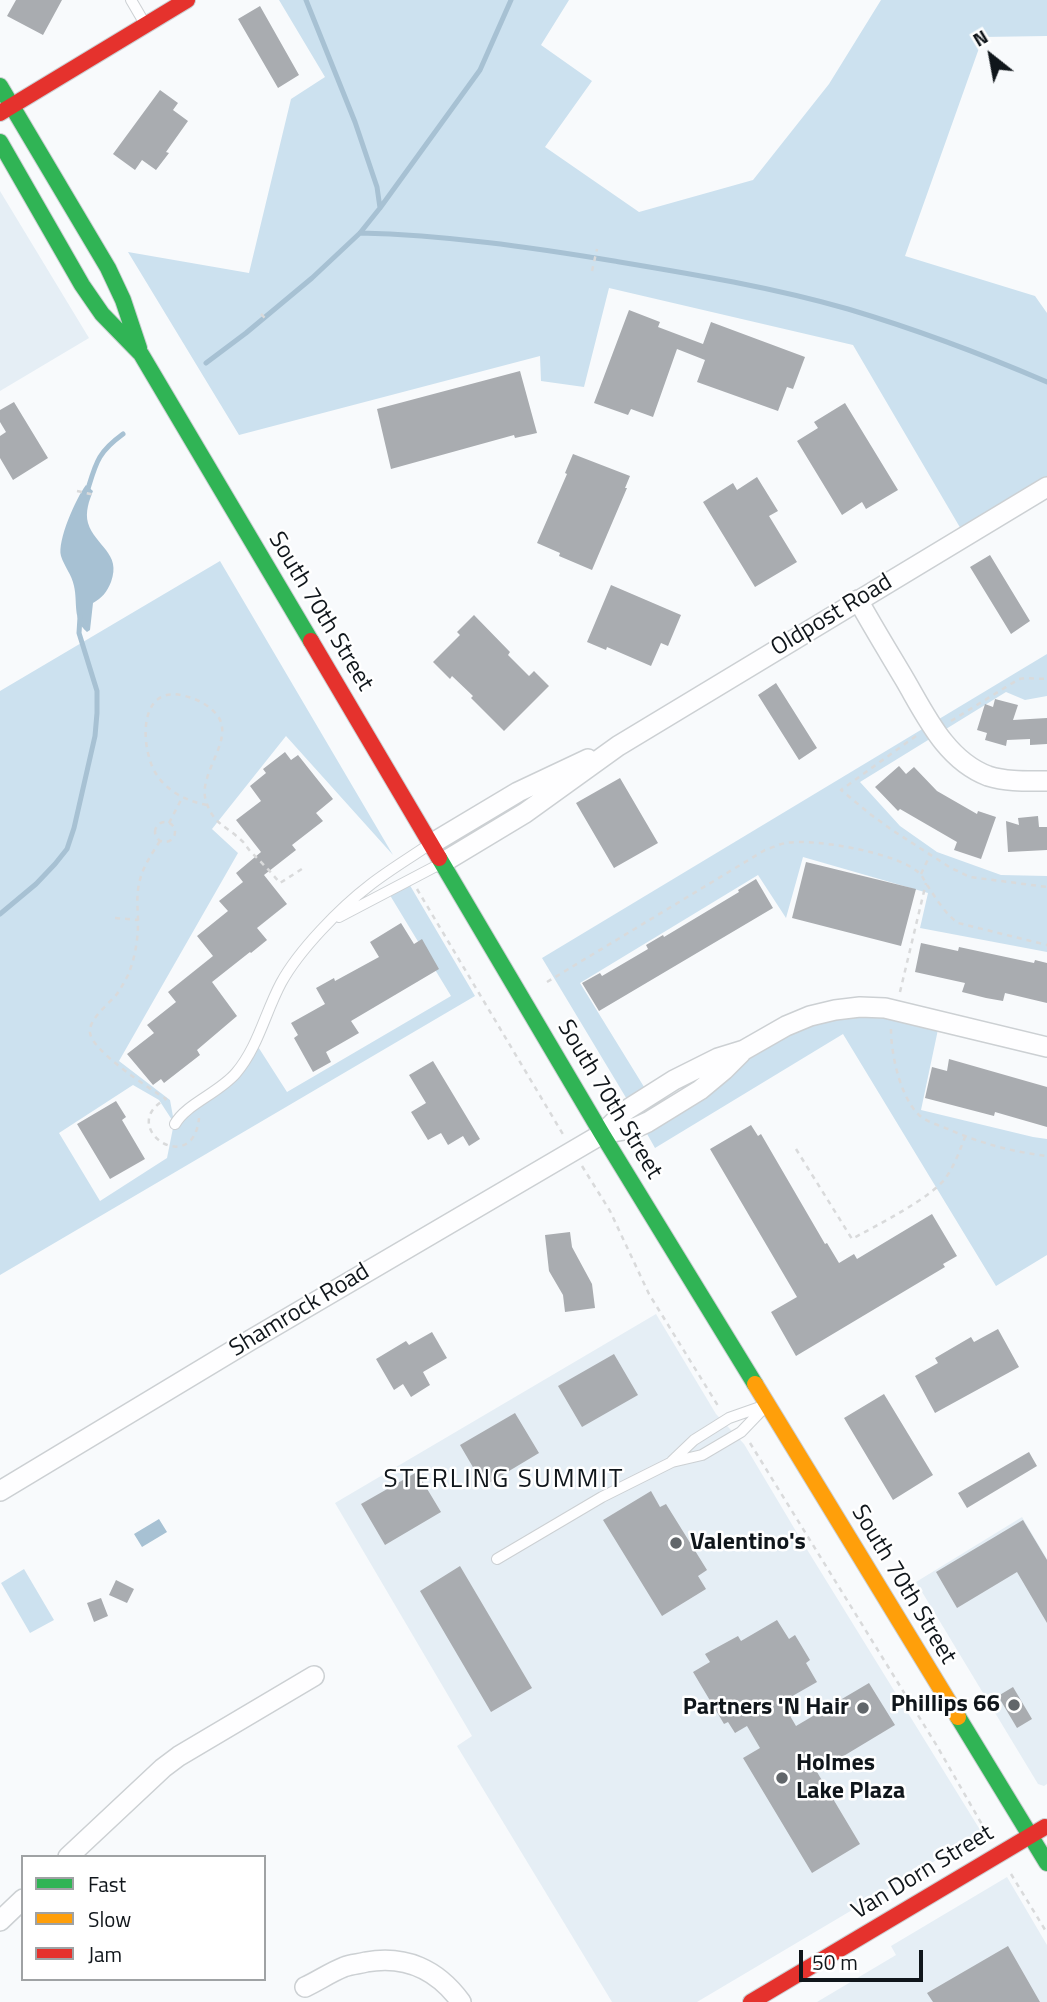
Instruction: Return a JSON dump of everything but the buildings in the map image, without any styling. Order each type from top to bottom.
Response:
[{"type":"main road","points":[[6,109],[187,0]]},
{"type":"main road","name":"South 70th Street","points":[[0,86],[6,109],[108,268],[123,300],[141,355],[602,1134],[1047,1863]]},
{"type":"main road","name":"South 70th Street","points":[[0,142],[82,285],[102,314],[141,355]]},
{"type":"main road","name":"Van Dorn Street","points":[[751,2002],[1047,1826]]},
{"type":"street","name":"Oldpost Road","points":[[442,863],[525,813],[618,746],[1047,487]]},
{"type":"street","points":[[858,600],[934,729],[957,757],[988,776],[1008,780],[1047,781]]},
{"type":"street","name":"Oldpost Road","points":[[431,844],[528,787],[618,746]]},
{"type":"street","name":"Shamrock Road","points":[[0,1491],[602,1134],[635,1128],[648,1122],[700,1090],[744,1049],[786,1026],[818,1014],[860,1007],[895,1010],[1047,1048]]},
{"type":"street","points":[[70,1855],[179,1756],[314,1676]]},
{"type":"street","points":[[0,1921],[21,1901]]},
{"type":"street","points":[[305,1987],[345,1966],[383,1959],[423,1968],[440,1979],[461,2002]]},
{"type":"lane","points":[[131,0],[146,25]]},
{"type":"lane","points":[[174,1124],[185,1111],[216,1091],[234,1075],[248,1056],[286,975],[304,949],[355,896],[431,844]]},
{"type":"lane","points":[[332,921],[442,863]]},
{"type":"lane","points":[[671,1462],[694,1440],[729,1418],[767,1405]]},
{"type":"lane","points":[[497,1559],[587,1504],[671,1462],[702,1455],[741,1433],[767,1405]]},
{"type":"path","points":[[592,271],[597,249]]},
{"type":"path","points":[[261,314],[266,319]]},
{"type":"path","points":[[77,491],[95,495]]},
{"type":"path","points":[[1047,678],[1019,680],[942,727],[922,732],[841,790],[870,814],[931,855],[970,877],[1047,887]]},
{"type":"path","points":[[207,805],[194,803],[168,788],[151,765],[146,749],[148,714],[159,697],[166,694],[180,694],[196,699],[208,706],[220,721],[218,752],[204,782],[207,805],[220,826],[243,842],[280,883],[305,867]]},
{"type":"path","points":[[169,823],[182,797]]},
{"type":"path","points":[[163,822],[169,823],[175,830],[174,836],[167,842],[160,841],[155,829],[163,822]]},
{"type":"path","points":[[160,841],[142,871],[139,884],[134,960],[117,993],[96,1016],[90,1033],[94,1042],[108,1057],[166,1100],[159,1103],[149,1119],[149,1128],[161,1143],[169,1147],[179,1147],[189,1142],[195,1134],[201,1114]]},
{"type":"path","points":[[547,982],[765,850],[786,843],[821,843],[848,847],[898,861],[913,867],[921,874],[949,915],[958,923],[1047,945]]},
{"type":"path","points":[[921,874],[931,855]]},
{"type":"path","points":[[926,883],[891,1023],[895,1063],[910,1104],[927,1121],[965,1137],[989,1145],[1047,1156]]},
{"type":"path","points":[[115,918],[138,920]]},
{"type":"path","points":[[796,1149],[852,1239],[940,1184],[953,1165],[965,1137]]},
{"type":"shaded area","points":[[279,0],[569,0],[541,45],[592,81],[545,147],[639,212],[753,180],[829,84],[881,0],[1047,0],[1047,36],[983,37],[905,256],[1035,296],[1047,313],[1047,487],[965,536],[853,345],[609,288],[584,387],[541,381],[540,356],[239,435],[128,252],[249,273],[291,99],[325,77]]},
{"type":"shaded area","points":[[0,191],[89,338],[0,391]]},
{"type":"shaded area","points":[[86,485],[93,491],[87,511],[88,523],[113,564],[111,582],[106,592],[93,603],[90,630],[87,632],[79,622],[73,582],[61,556],[68,520]]},
{"type":"shaded area","points":[[220,561],[393,855],[286,736],[212,829],[238,853],[119,1061],[170,1100],[174,1122],[216,1091],[255,1042],[287,1092],[451,996],[388,892],[408,882],[475,996],[0,1275],[0,691]],"holes":[[[133,1085],[159,1100],[174,1123],[167,1158],[100,1201],[59,1133]]]},
{"type":"shaded area","points":[[1047,654],[1047,696],[1025,700],[1006,692],[860,782],[900,826],[937,852],[1001,875],[1047,876],[1047,952],[920,928],[928,893],[803,857],[786,918],[758,875],[580,983],[649,1095],[631,1106],[542,958]]},
{"type":"shaded area","points":[[835,1010],[940,1020],[921,1110],[1047,1139],[1047,1255],[996,1286],[843,1034],[655,1148],[642,1125],[724,1070]]},
{"type":"shaded area","points":[[656,1314],[716,1414],[744,1444],[982,1833],[697,2002],[612,2002],[457,1746],[472,1736],[335,1503]]},
{"type":"shaded area","points":[[1022,1517],[1047,1559],[1047,1784],[1044,1786],[1038,1784],[916,1582]]},
{"type":"shaded area","points":[[159,1519],[167,1532],[142,1547],[134,1534]]},
{"type":"shaded area","points":[[24,1569],[54,1620],[30,1633],[1,1583]]},
{"type":"shaded area","points":[[1007,1877],[1047,1945],[1047,2002],[817,2002],[896,1955],[891,1946]]},
{"type":"waterway","points":[[306,0],[355,122],[377,187],[380,208]]},
{"type":"waterway","points":[[206,363],[312,278],[360,233],[480,70],[511,0]]},
{"type":"waterway","points":[[360,233],[424,236],[519,247],[761,288],[819,301],[898,325],[1047,382]]},
{"type":"waterway","points":[[87,492],[99,459],[123,434]]},
{"type":"waterway","points":[[0,914],[55,864],[67,849],[74,828],[95,736],[97,713],[97,691],[79,633],[80,617]]},
{"type":"traffic: fast","points":[[0,86],[108,268],[123,300],[139,348]]},
{"type":"traffic: fast","points":[[0,142],[82,285],[102,314],[141,354],[311,641]]},
{"type":"traffic: fast","points":[[439,858],[602,1134],[755,1384]]},
{"type":"traffic: fast","points":[[958,1717],[1047,1863]]},
{"type":"traffic: slow","points":[[755,1384],[958,1717]]},
{"type":"traffic: jam","points":[[0,113],[187,0]]},
{"type":"traffic: jam","points":[[311,641],[439,858]]},
{"type":"traffic: jam","points":[[751,2002],[1045,1827]]},
{"type":"place","name":"Valentino's","points":[[676,1543]]},
{"type":"place","name":"Phillips 66","points":[[1014,1705]]},
{"type":"place","name":"Partners 'N Hair","points":[[863,1708]]},
{"type":"place","name":"Holmes Lake Plaza","points":[[782,1778]]},
{"type":"district","name":"STERLING SUMMIT","points":[[504,1481]]}]
